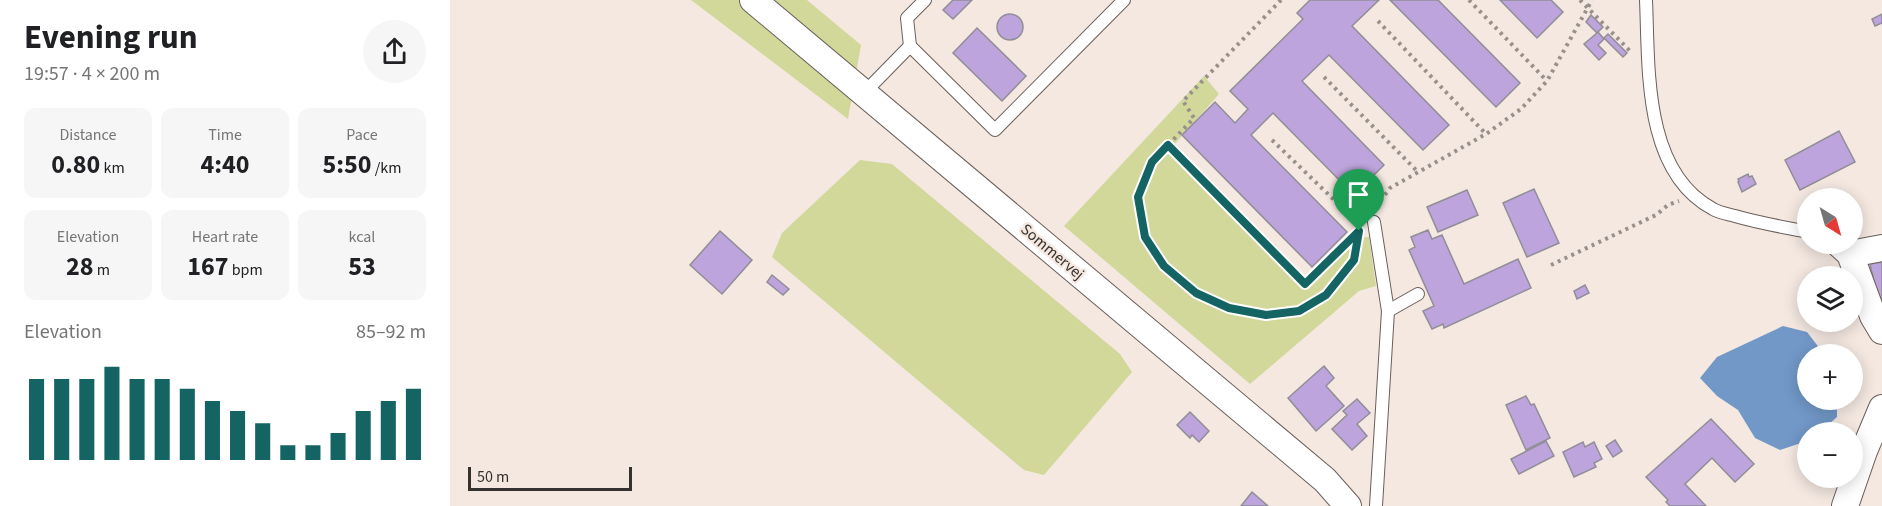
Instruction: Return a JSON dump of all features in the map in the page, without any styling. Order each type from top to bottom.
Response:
[{"type":"street","name":"Sommervej","points":[[753,0],[1325,480],[1348,506]]},
{"type":"street","points":[[1863,248],[1882,248]]},
{"type":"street","points":[[1847,254],[1873,316],[1882,331]]},
{"type":"street","points":[[1845,506],[1882,408]]},
{"type":"lane","points":[[925,0],[907,18],[910,46],[995,130],[1124,0]]},
{"type":"lane","points":[[1646,0],[1652,108],[1661,141],[1676,174],[1692,196],[1715,211],[1797,230]]},
{"type":"lane","points":[[864,93],[910,46]]},
{"type":"lane","points":[[1373,216],[1389,311],[1376,506]]},
{"type":"lane","points":[[1389,311],[1418,294]]},
{"type":"path","points":[[1281,0],[1183,100],[1194,118],[1152,162],[1138,197],[1145,237],[1164,266],[1196,293],[1229,308],[1266,315],[1299,311],[1326,295],[1354,260],[1361,218],[1373,216],[1390,188],[1486,134],[1521,109],[1547,81],[1592,0]]},
{"type":"path","points":[[1469,0],[1547,81]]},
{"type":"path","points":[[1580,0],[1633,54],[1649,60]]},
{"type":"path","points":[[1378,21],[1486,134]]},
{"type":"path","points":[[1324,77],[1418,172]]},
{"type":"path","points":[[1272,140],[1360,224]]},
{"type":"path","points":[[1168,145],[1305,284],[1359,231]]},
{"type":"path","points":[[1551,264],[1656,215],[1668,205],[1692,196]]},
{"type":"green space","points":[[691,0],[807,0],[861,45],[848,119]]},
{"type":"green space","points":[[1204,76],[1219,94],[1173,146],[1305,278],[1349,238],[1369,237],[1376,286],[1359,291],[1250,384],[1064,226]]},
{"type":"green space","points":[[860,160],[892,164],[1120,354],[1132,372],[1044,475],[1024,470],[772,257],[782,233]]},
{"type":"water","points":[[1783,326],[1797,330],[1797,332],[1807,332],[1816,344],[1797,344],[1797,410],[1837,410],[1837,417],[1831,422],[1797,422],[1797,444],[1780,450],[1755,438],[1738,410],[1717,396],[1700,378],[1717,357]]},
{"type":"building","points":[[953,0],[972,0],[953,19],[943,10]]},
{"type":"building","points":[[1310,0],[1379,0],[1352,26],[1449,125],[1423,150],[1329,55],[1302,81],[1384,165],[1354,195],[1273,113],[1251,135],[1347,232],[1312,267],[1182,135],[1215,102],[1235,123],[1248,109],[1230,91],[1303,19],[1297,13]]},
{"type":"building","points":[[1390,0],[1438,0],[1520,83],[1496,107]]},
{"type":"building","points":[[1500,0],[1551,0],[1563,12],[1537,38]]},
{"type":"building","points":[[1010,14],[1019,18],[1023,27],[1019,36],[1010,40],[1001,36],[997,27],[1001,18]]},
{"type":"building","points":[[1882,14],[1882,23],[1875,26],[1872,19]]},
{"type":"building","points":[[1591,15],[1603,27],[1598,32],[1604,39],[1598,45],[1606,53],[1599,60],[1584,44],[1597,33],[1586,22]]},
{"type":"building","points":[[977,28],[1026,76],[1002,101],[953,53]]},
{"type":"building","points":[[1608,34],[1627,53],[1623,57],[1604,38]]},
{"type":"building","points":[[1839,131],[1855,162],[1804,188],[1799,188],[1785,160]]},
{"type":"building","points":[[1748,174],[1749,177],[1752,176],[1756,184],[1742,192],[1738,179]]},
{"type":"building","points":[[1534,189],[1559,243],[1527,257],[1503,203]]},
{"type":"building","points":[[1467,190],[1478,215],[1438,232],[1427,207]]},
{"type":"building","points":[[1428,230],[1432,239],[1442,235],[1464,284],[1518,259],[1531,288],[1444,328],[1443,324],[1432,329],[1423,311],[1434,306],[1409,250],[1415,247],[1411,237]]},
{"type":"building","points":[[720,231],[752,260],[722,294],[690,265]]},
{"type":"building","points":[[1882,262],[1882,305],[1870,264]]},
{"type":"building","points":[[772,275],[789,289],[783,295],[767,282]]},
{"type":"building","points":[[1585,285],[1589,293],[1577,299],[1574,291]]},
{"type":"building","points":[[1324,366],[1334,378],[1326,386],[1344,406],[1316,431],[1288,398]]},
{"type":"building","points":[[1526,396],[1531,405],[1534,404],[1550,438],[1526,450],[1506,405]]},
{"type":"building","points":[[1357,399],[1370,413],[1357,424],[1367,436],[1352,450],[1332,429],[1347,415],[1343,411]]},
{"type":"building","points":[[1190,412],[1209,431],[1199,442],[1192,435],[1190,438],[1177,425]]},
{"type":"building","points":[[1711,419],[1754,464],[1735,482],[1712,458],[1685,484],[1706,506],[1670,506],[1666,502],[1668,500],[1646,477]]},
{"type":"building","points":[[1615,440],[1622,451],[1613,457],[1606,446]]},
{"type":"building","points":[[1546,441],[1554,456],[1519,474],[1511,459]]},
{"type":"building","points":[[1583,442],[1585,447],[1594,442],[1602,459],[1594,463],[1596,467],[1574,477],[1563,452]]},
{"type":"building","points":[[1252,492],[1268,506],[1241,506]]},
{"type":"route","points":[[1168,145],[1305,284],[1359,231],[1354,260],[1326,295],[1299,311],[1266,315],[1229,308],[1196,293],[1164,266],[1145,237],[1138,197],[1152,162],[1168,145]]}]
